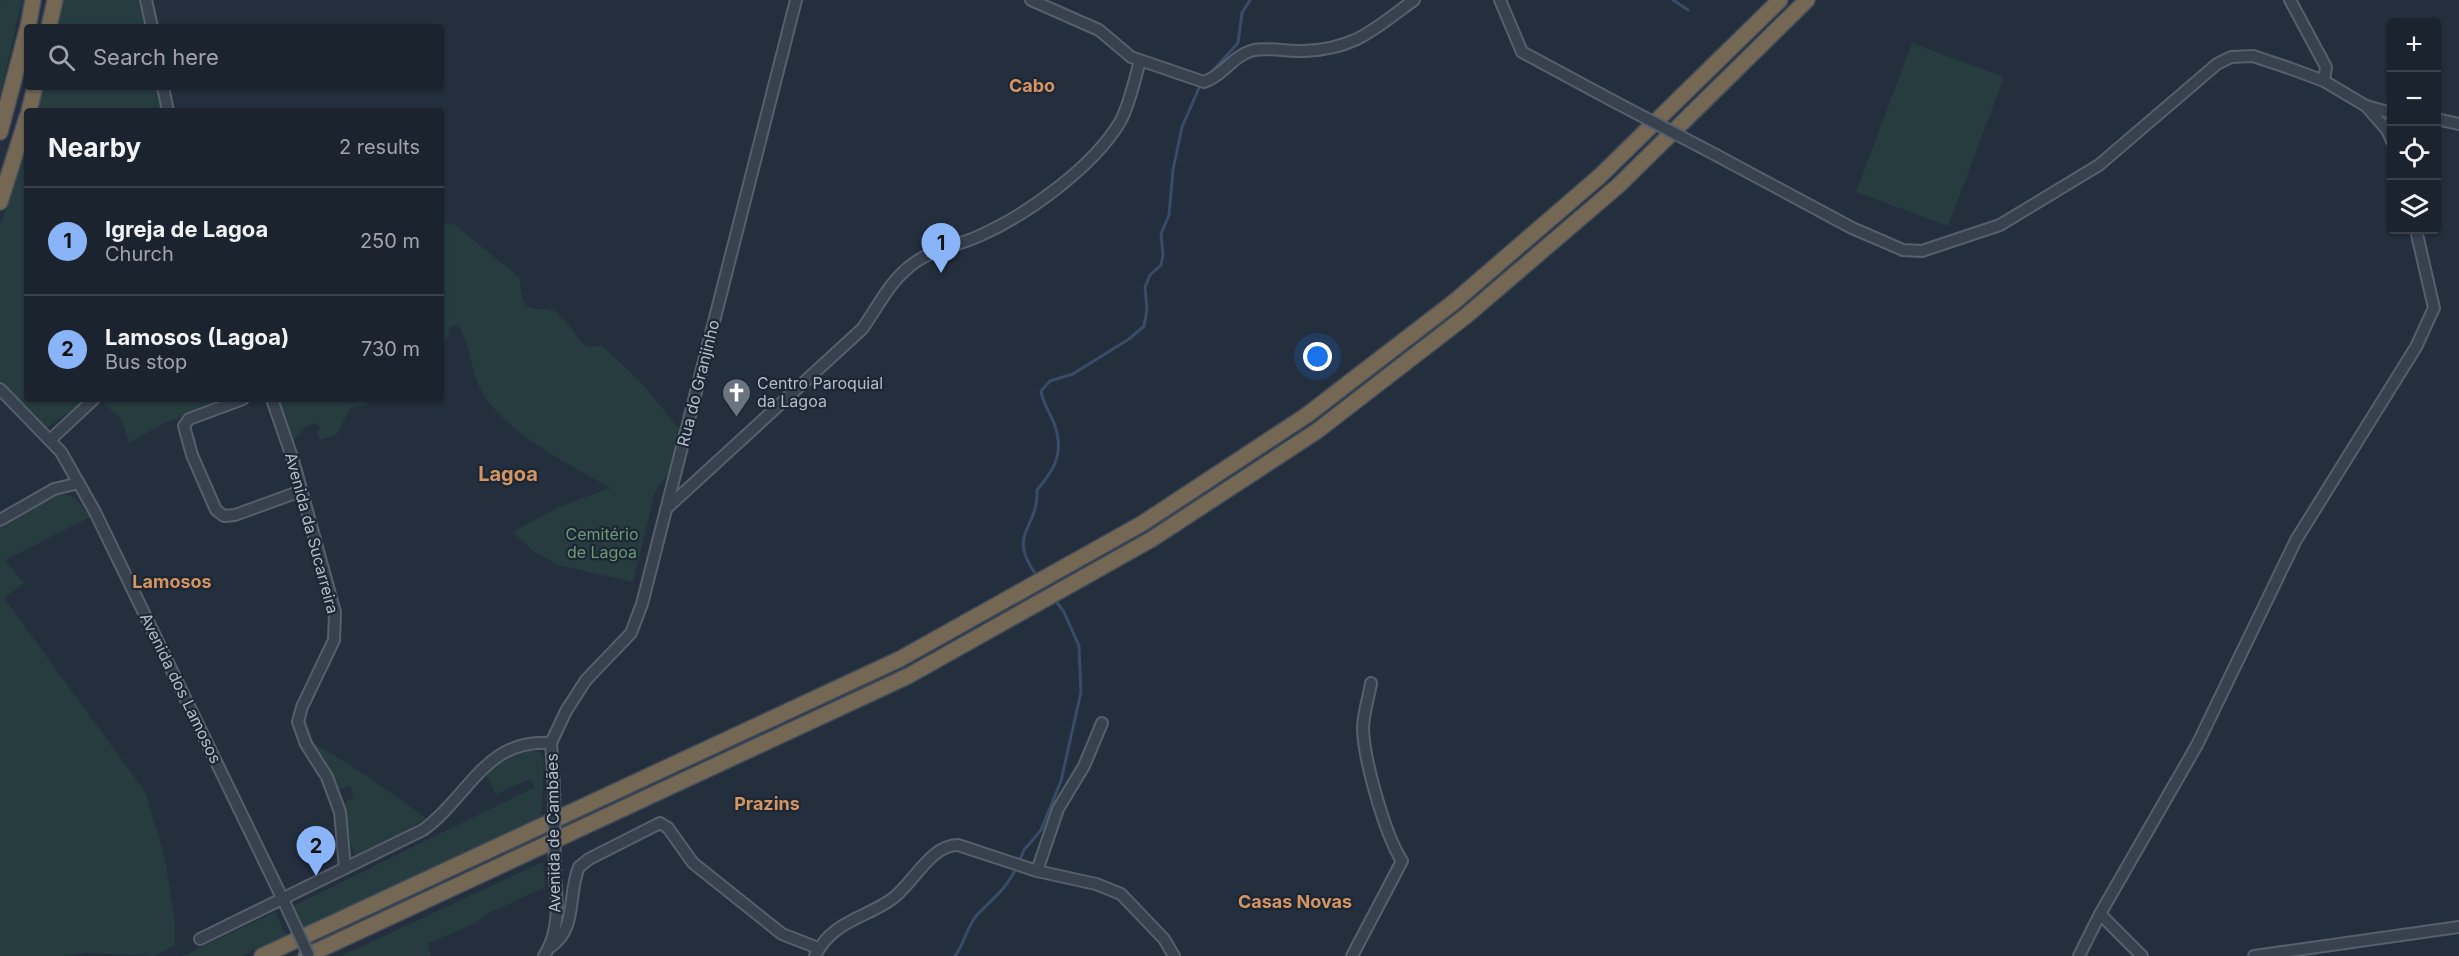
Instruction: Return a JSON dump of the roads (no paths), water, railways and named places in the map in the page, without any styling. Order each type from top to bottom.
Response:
[{"type":"highway","points":[[28,24],[33,0]]},
{"type":"highway","points":[[50,24],[55,0]]},
{"type":"highway","points":[[262,956],[900,659],[1143,523],[1306,415],[1454,302],[1600,176],[1779,0]]},
{"type":"highway","points":[[308,956],[908,676],[1152,538],[1317,431],[1466,316],[1619,185],[1807,0]]},
{"type":"highway","points":[[0,132],[24,40]]},
{"type":"highway","points":[[30,108],[34,90]]},
{"type":"highway","points":[[0,202],[24,126]]},
{"type":"street","points":[[146,0],[151,24]]},
{"type":"street","name":"Rua do Granjinho","points":[[551,743],[566,711],[586,680],[625,640],[636,624],[796,0]]},
{"type":"street","points":[[1031,0],[1099,30],[1124,52],[1140,61],[1204,82],[1212,80],[1244,53],[1255,50],[1319,50],[1356,42],[1414,0]]},
{"type":"street","points":[[1500,0],[1522,52],[1852,228],[1903,250],[1922,251],[2000,225],[2099,165],[2217,64],[2231,57],[2253,56],[2324,81],[2366,106],[2387,112]]},
{"type":"street","points":[[2290,0],[2326,67],[2324,81]]},
{"type":"street","points":[[667,508],[862,329],[878,301],[910,266],[946,246],[980,236],[1052,193],[1074,176],[1119,123],[1140,61]]},
{"type":"street","points":[[164,90],[167,108]]},
{"type":"street","points":[[2366,106],[2387,134]]},
{"type":"street","points":[[2441,121],[2459,124]]},
{"type":"street","points":[[2079,956],[2100,914],[2197,745],[2296,540],[2416,347],[2433,315],[2433,295],[2417,234]]},
{"type":"street","name":"Avenida dos Lamosos","points":[[0,388],[50,440],[79,483],[286,903],[308,956]]},
{"type":"street","points":[[50,440],[91,402]]},
{"type":"street","points":[[235,402],[189,419],[184,426],[199,473],[216,510],[224,516],[235,515],[301,491]]},
{"type":"street","name":"Avenida da Sucarreira","points":[[274,402],[335,612],[334,640],[302,707],[298,722],[306,744],[327,777],[340,812],[345,868]]},
{"type":"street","points":[[0,520],[54,489],[79,483]]},
{"type":"street","points":[[1352,956],[1402,861],[1394,848],[1378,800],[1363,728],[1371,683]]},
{"type":"street","points":[[1037,871],[1058,809],[1084,766],[1102,723]]},
{"type":"street","points":[[200,939],[286,903],[345,868],[423,830],[438,819],[480,770],[498,755],[524,744],[551,743]]},
{"type":"street","name":"Avenida de Cambães","points":[[547,951],[555,920],[554,786],[551,743]]},
{"type":"street","points":[[547,951],[560,941],[567,931],[579,867],[589,859],[660,823],[668,828],[693,863],[782,934],[816,952],[849,920],[891,899],[942,848],[958,845],[1037,871],[1096,884],[1121,894],[1164,939],[1174,956]]},
{"type":"street","points":[[2100,914],[2142,956]]},
{"type":"street","points":[[2254,956],[2459,927]]},
{"type":"waterway","points":[[1207,77],[1238,43],[1242,13],[1250,0]]},
{"type":"waterway","points":[[1673,0],[1688,10]]},
{"type":"waterway","points":[[1037,576],[1028,561],[1023,540],[1033,514],[1037,490],[1053,468],[1059,444],[1055,426],[1043,401],[1041,391],[1050,381],[1073,374],[1129,339],[1144,326],[1147,309],[1145,287],[1150,275],[1161,265],[1163,255],[1161,234],[1169,215],[1173,170],[1182,127],[1199,88]]},
{"type":"waterway","points":[[1019,862],[1024,850],[1041,830],[1061,781],[1081,692],[1079,646],[1064,612],[1055,600]]},
{"type":"waterway","points":[[955,956],[973,920],[1004,888],[1016,868]]},
{"type":"place","name":"Igreja de Lagoa","points":[[941,273]]},
{"type":"place","name":"Centro Paroquial da Lagoa","points":[[736,418]]},
{"type":"place","name":"Lamosos (Lagoa)","points":[[316,876]]},
{"type":"district","name":"Cabo","points":[[1032,86]]},
{"type":"district","name":"Lagoa","points":[[508,474]]},
{"type":"district","name":"Lamosos","points":[[172,582]]},
{"type":"district","name":"Prazins","points":[[767,804]]},
{"type":"district","name":"Casas Novas","points":[[1295,902]]},
{"type":"park label","name":"Cemitério de Lagoa","points":[[602,543]]}]
